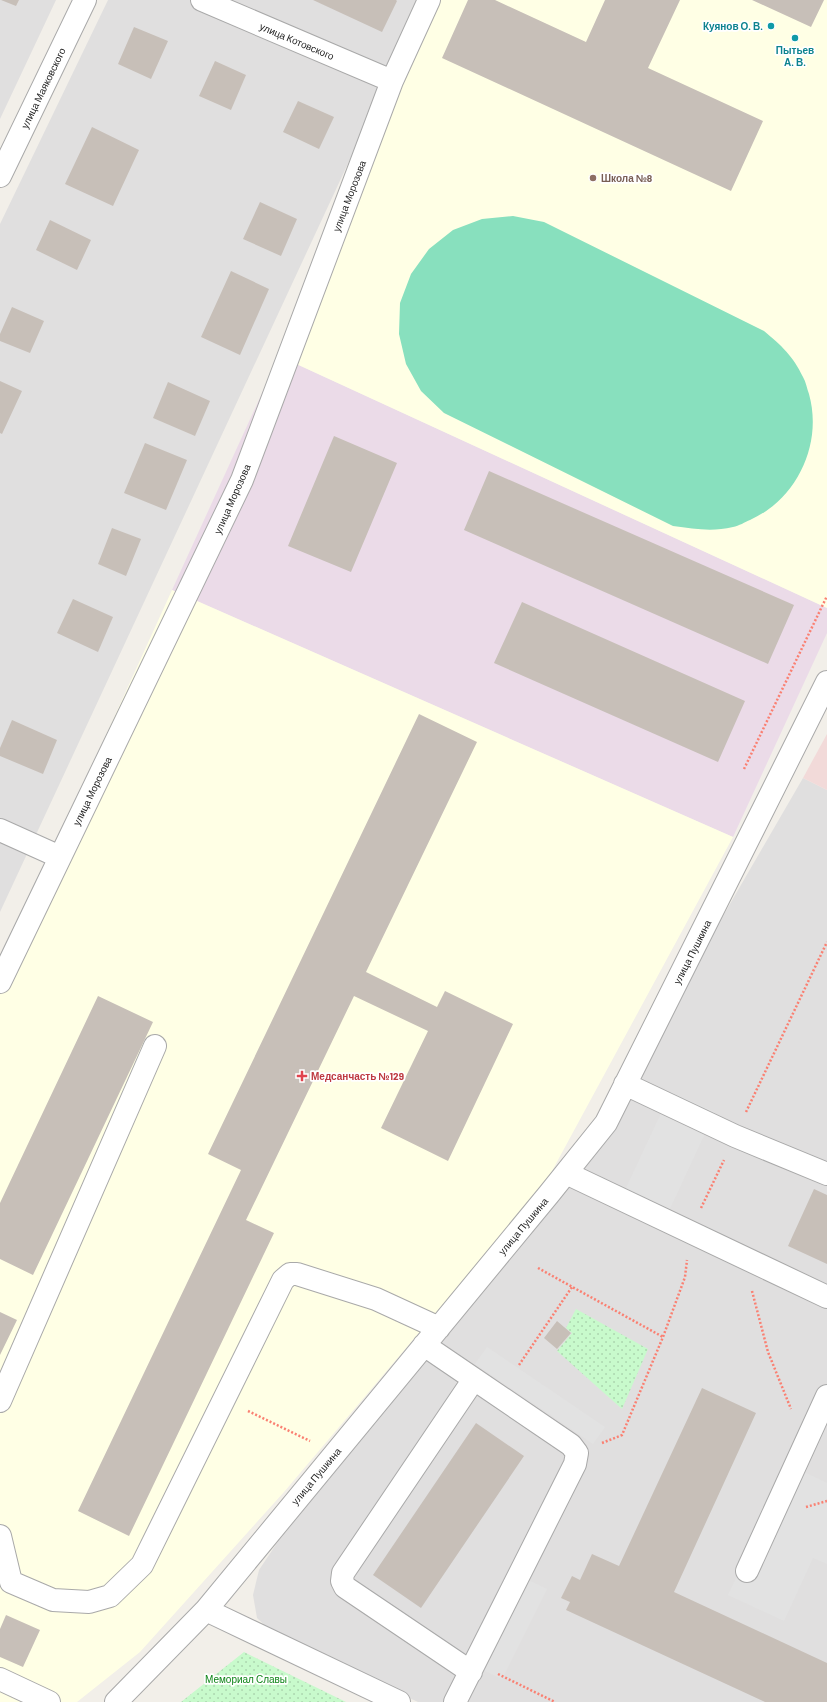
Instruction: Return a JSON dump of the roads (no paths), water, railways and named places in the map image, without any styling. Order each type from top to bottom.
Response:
[{"type":"street","name":"улица Маяковского","points":[[0,176],[85,0]]},
{"type":"street","name":"улица Котовского","points":[[202,0],[392,81]]},
{"type":"street","name":"улица Морозова","points":[[0,982],[242,480],[392,81],[429,0]]},
{"type":"street","name":"улица Пушкина","points":[[116,1702],[206,1610],[606,1123],[827,682]]},
{"type":"street","points":[[0,830],[60,858]]},
{"type":"street","points":[[0,1401],[155,1046]]},
{"type":"street","points":[[626,1084],[735,1136],[827,1174]]},
{"type":"street","points":[[566,1173],[827,1297]]},
{"type":"street","points":[[0,1536],[2,1559],[11,1582],[53,1600],[89,1602],[110,1596],[142,1565],[283,1280],[290,1274],[296,1274],[376,1299],[439,1328]]},
{"type":"street","points":[[424,1345],[571,1445],[577,1453],[572,1471],[455,1702]]},
{"type":"street","points":[[471,1672],[345,1587],[342,1580],[343,1573],[474,1379]]},
{"type":"street","points":[[747,1571],[827,1396]]},
{"type":"street","points":[[206,1610],[400,1702]]},
{"type":"street","points":[[0,1679],[49,1702]]},
{"type":"place","name":"Куянов О. В.","points":[[771,26]]},
{"type":"place","name":"Пытьев А. В.","points":[[795,38]]},
{"type":"place","name":"Школа №8","points":[[593,178]]},
{"type":"place","name":"Медсанчасть №129","points":[[302,1076]]},
{"type":"park label","name":"Мемориал Славы","points":[[246,1679]]}]
